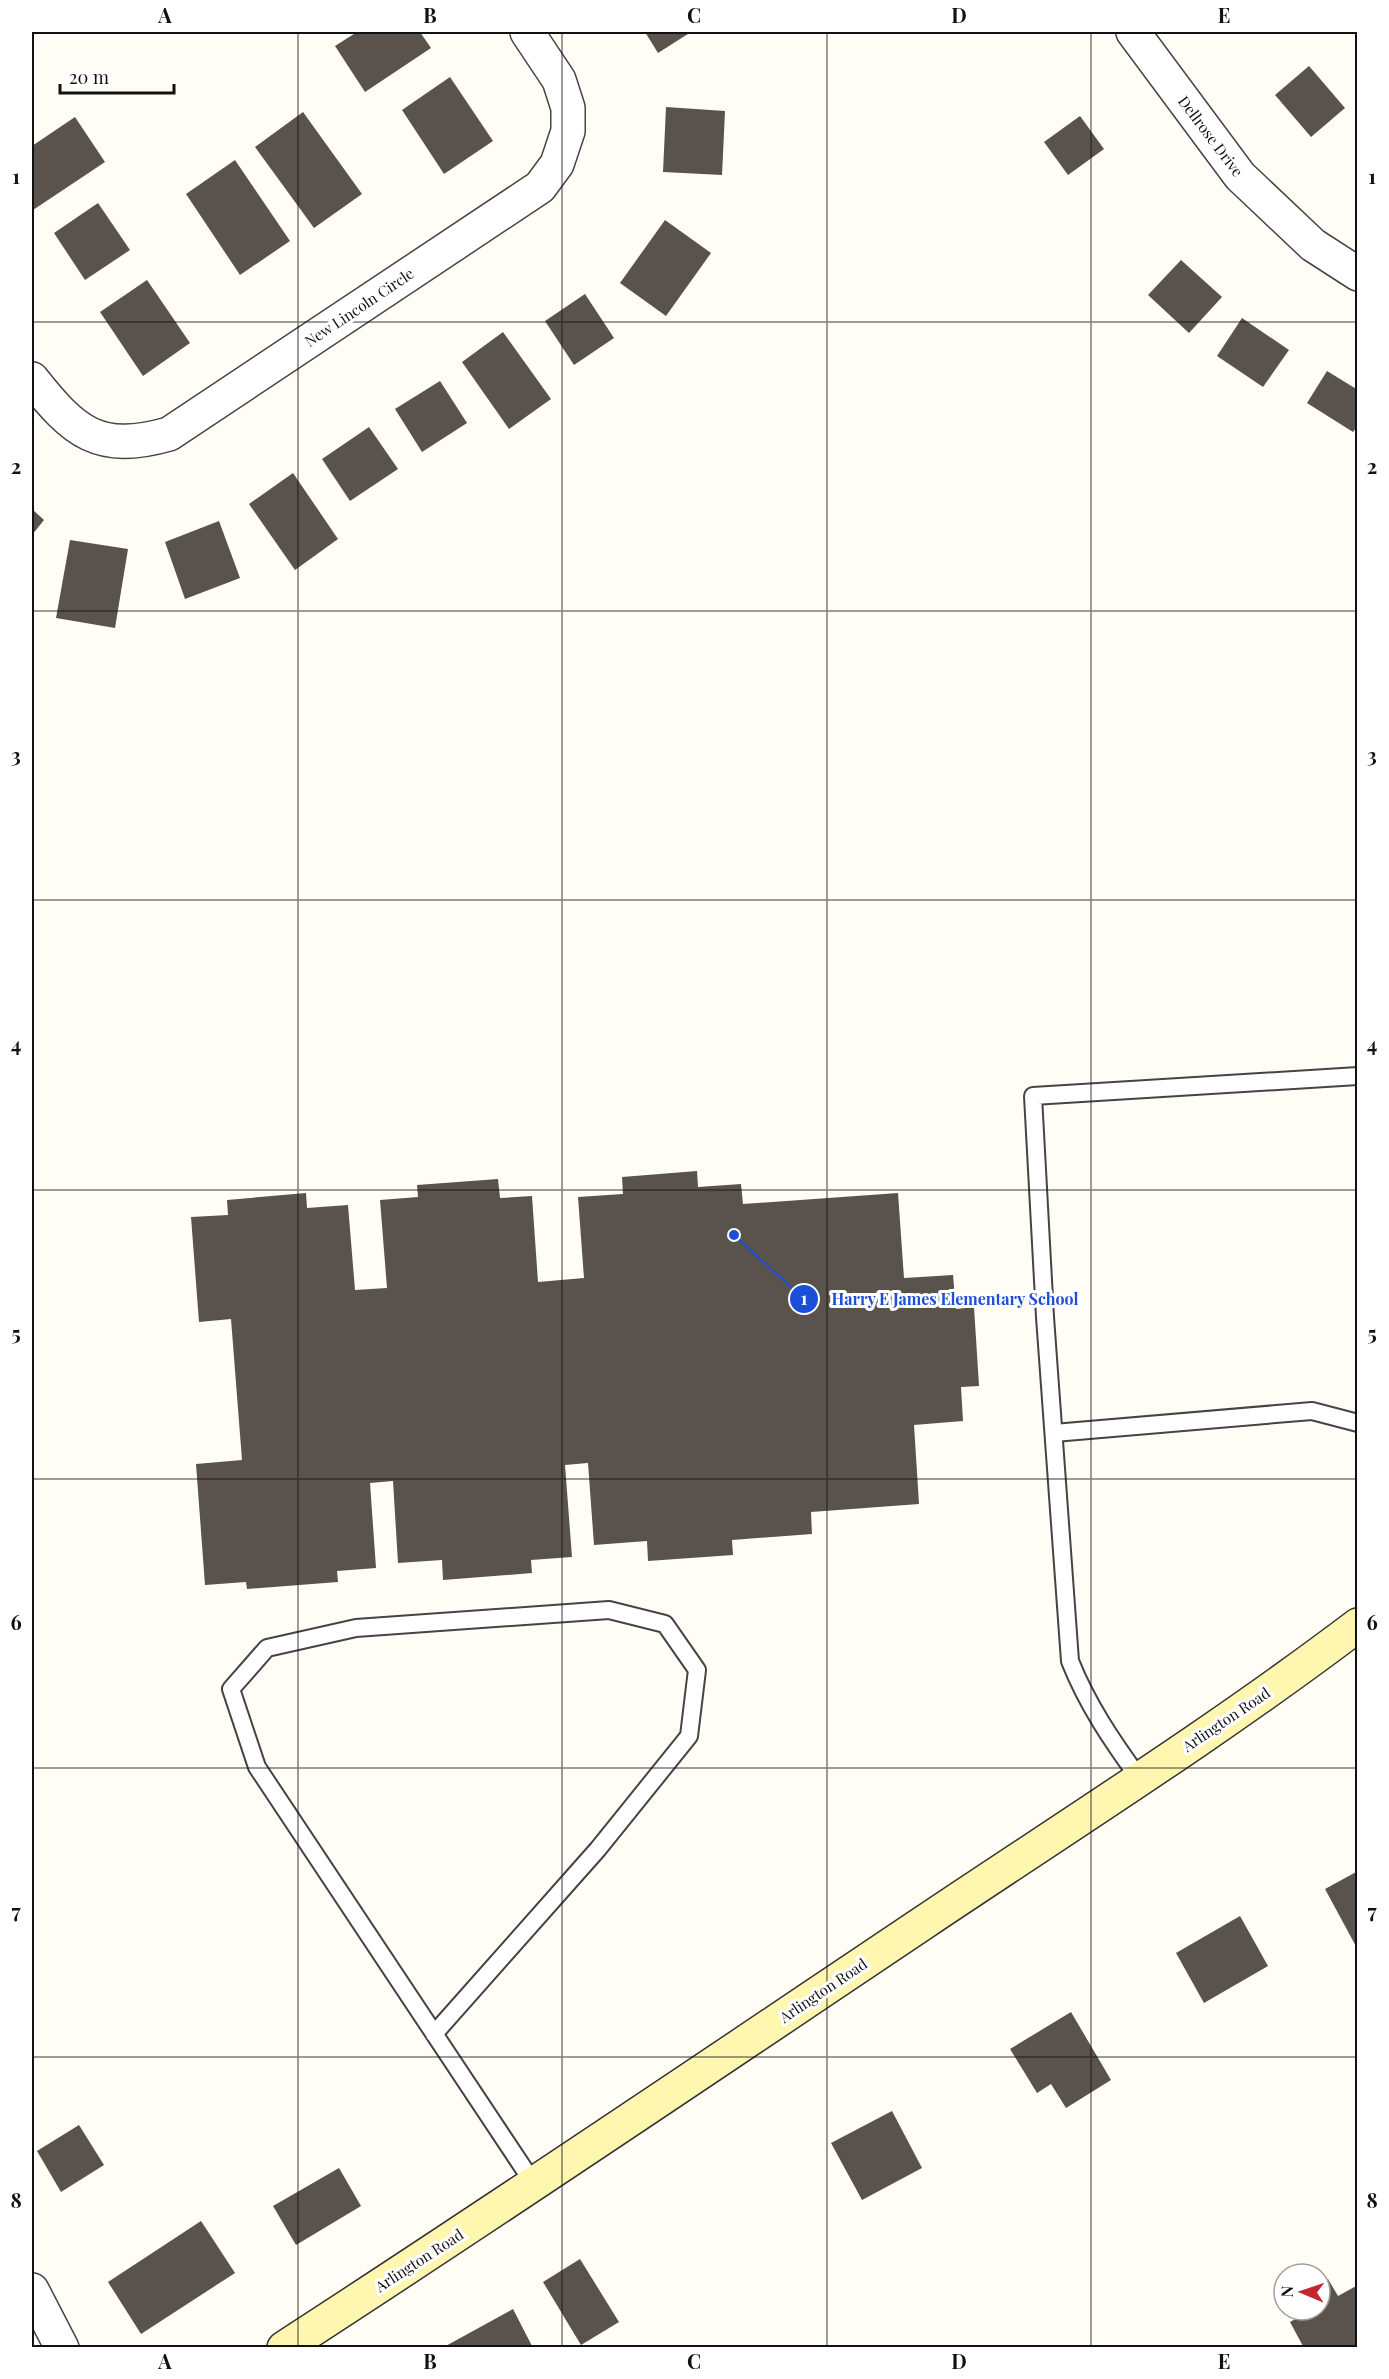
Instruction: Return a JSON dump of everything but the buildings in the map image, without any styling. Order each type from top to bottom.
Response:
[{"type":"main road","name":"Arlington Road","points":[[284,2348],[534,2184],[1139,1778],[1305,1665],[1358,1625]]},
{"type":"street","name":"New Lincoln Circle","points":[[32,379],[58,412],[77,428],[110,441],[140,442],[169,434],[540,187],[557,164],[568,131],[568,108],[560,80],[527,32]]},
{"type":"street","name":"Dellrose Drive","points":[[1133,32],[1240,176],[1313,245],[1358,274]]},
{"type":"street","points":[[32,2290],[62,2348]]},
{"type":"lane","points":[[1139,1778],[1107,1733],[1081,1689],[1070,1661],[1034,1096],[1358,1076]]},
{"type":"lane","points":[[1054,1433],[1312,1412],[1358,1423]]},
{"type":"lane","points":[[434,2034],[598,1849],[688,1736],[696,1670],[665,1624],[609,1610],[356,1628],[267,1648],[231,1689],[257,1767],[434,2034],[534,2184]]},
{"type":"place","name":"Harry E James Elementary School","points":[[734,1235]]}]
